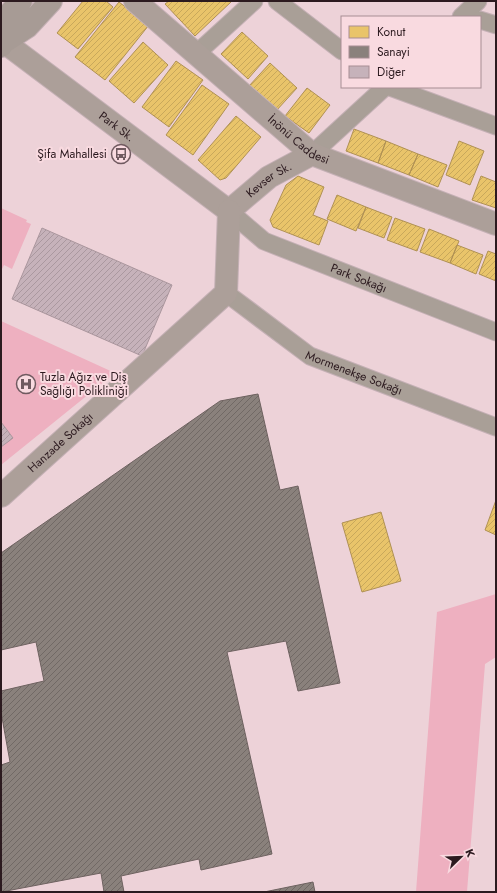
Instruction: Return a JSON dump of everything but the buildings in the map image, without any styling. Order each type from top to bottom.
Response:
[{"type":"main road","points":[[3,44],[12,12],[21,1]]},
{"type":"main road","points":[[3,44],[27,27],[51,1]]},
{"type":"street","name":"İnönü Caddesi","points":[[135,1],[312,154],[496,224]]},
{"type":"street","points":[[196,54],[254,1]]},
{"type":"street","points":[[277,1],[341,50]]},
{"type":"street","points":[[465,16],[478,1]]},
{"type":"street","points":[[481,20],[496,25]]},
{"type":"street","name":"Park Sk.","points":[[3,44],[229,211]]},
{"type":"street","points":[[312,154],[384,88]]},
{"type":"street","points":[[393,88],[496,126]]},
{"type":"street","name":"Kevser Sk.","points":[[229,211],[269,177],[312,154]]},
{"type":"street","points":[[226,293],[229,211]]},
{"type":"street","name":"Park Sokağı","points":[[229,211],[264,241],[496,332]]},
{"type":"street","name":"Mormenekşe Sokağı","points":[[226,293],[310,356],[496,427]]},
{"type":"street","name":"Hanzade Sokağı","points":[[1,496],[226,293]]},
{"type":"shaded area","points":[[1,208],[27,220],[26,222],[31,224],[12,269],[4,265],[1,271]]},
{"type":"shaded area","points":[[1,321],[115,373],[1,465]]},
{"type":"shaded area","points":[[496,594],[496,657],[485,664],[467,892],[416,892],[437,612]]},
{"type":"place","name":"Şifa Mahallesi","points":[[121,154]]},
{"type":"place","name":"Tuzla Ağız ve Diş Sağlığı Polikliniği","points":[[26,384]]}]
